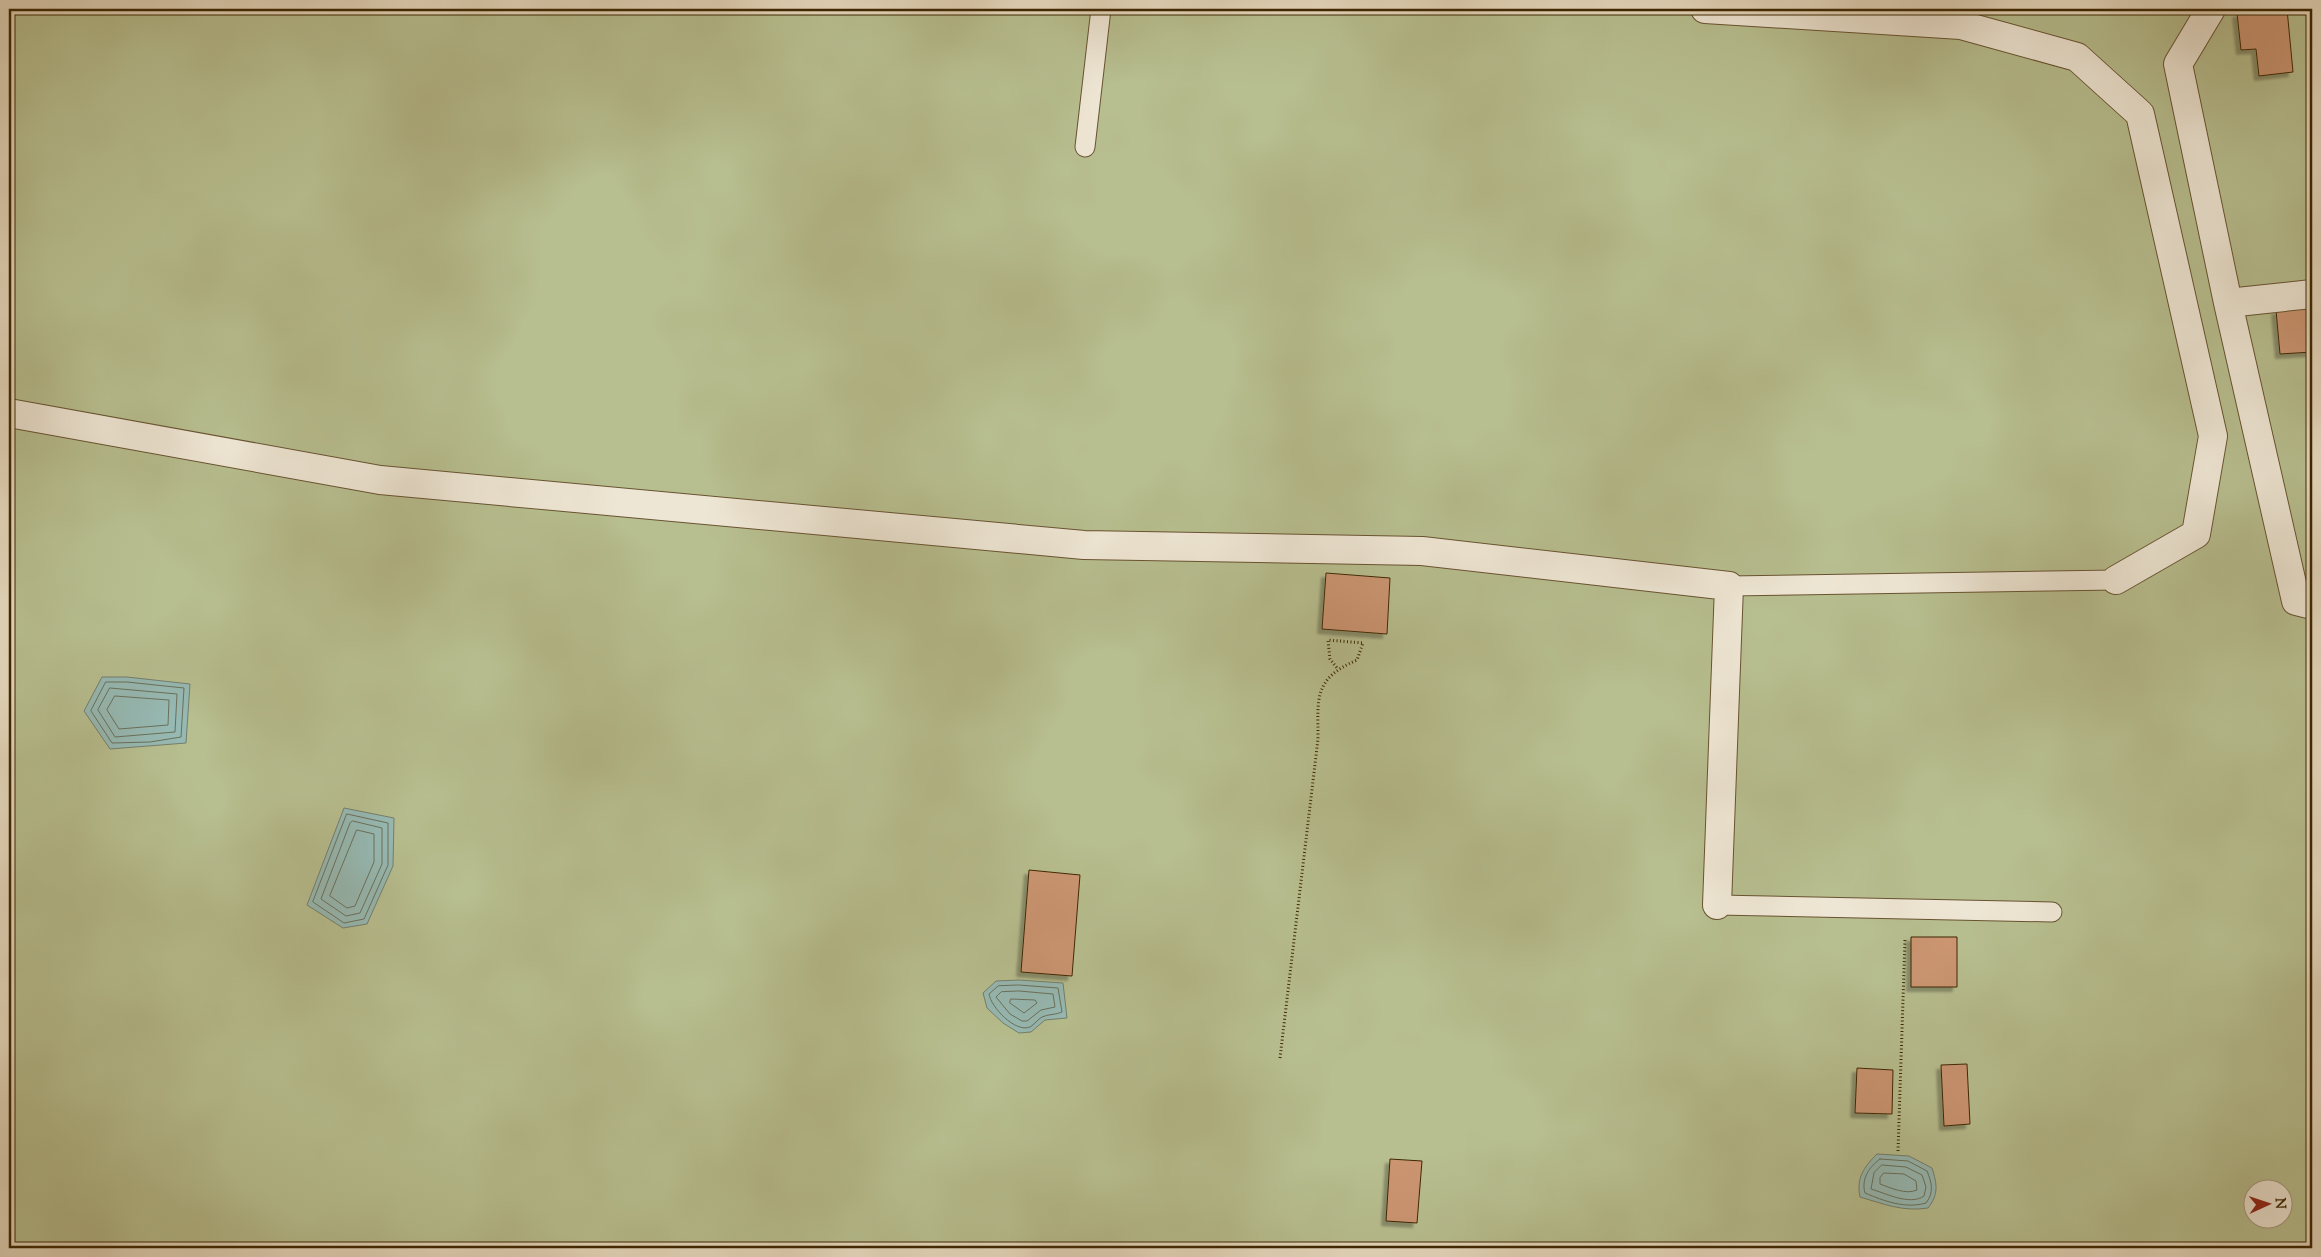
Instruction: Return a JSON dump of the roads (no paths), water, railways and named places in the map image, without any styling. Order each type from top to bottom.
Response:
[{"type":"street","points":[[1705,9],[1961,25],[2077,57],[2140,114],[2213,436],[2196,534],[2116,580]]},
{"type":"street","points":[[2211,9],[2178,64],[2228,303],[2296,602],[2312,605]]},
{"type":"street","points":[[2228,303],[2312,294]]},
{"type":"street","points":[[9,413],[380,480],[1084,545],[1422,551],[1729,586],[1717,905]]},
{"type":"lane","points":[[1085,147],[1101,9]]},
{"type":"lane","points":[[1729,586],[2116,580]]},
{"type":"lane","points":[[1717,905],[2052,912]]},
{"type":"water","points":[[102,677],[127,677],[190,684],[186,743],[110,749],[84,711]]},
{"type":"water","points":[[344,808],[394,818],[393,866],[367,924],[343,928],[307,905]]},
{"type":"water","points":[[1019,980],[1063,983],[1067,1018],[1045,1020],[1031,1032],[1019,1033],[1003,1023],[987,1008],[983,993],[996,981]]},
{"type":"water","points":[[1877,1154],[1909,1156],[1932,1168],[1936,1189],[1932,1203],[1928,1208],[1902,1208],[1860,1197],[1860,1178],[1868,1164]]}]
